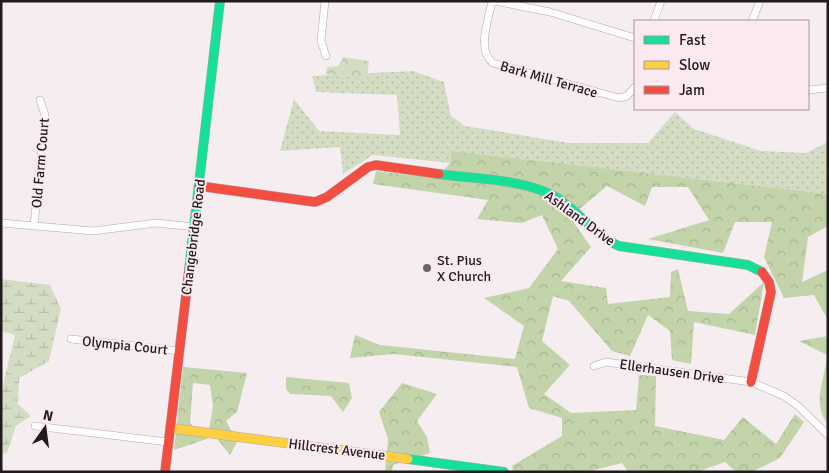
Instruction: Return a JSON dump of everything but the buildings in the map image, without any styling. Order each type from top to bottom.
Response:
[{"type":"street","name":"Changebridge Road","points":[[165,472],[220,1]]},
{"type":"street","points":[[325,1],[321,47],[326,56]]},
{"type":"street","points":[[493,1],[516,3],[597,25],[634,38]]},
{"type":"street","name":"Bark Mill Terrace","points":[[493,1],[484,49],[487,57],[493,63],[619,98],[627,96],[634,88]]},
{"type":"street","points":[[654,20],[661,1]]},
{"type":"street","points":[[752,20],[760,1]]},
{"type":"street","points":[[809,90],[828,88]]},
{"type":"street","name":"Old Farm Court","points":[[34,226],[45,115],[40,100]]},
{"type":"street","name":"Ashland Drive","points":[[199,186],[315,202],[327,197],[368,167],[376,165],[500,182],[544,191],[562,202],[611,243],[748,265],[763,273],[770,284],[771,292],[751,382]]},
{"type":"street","points":[[1,222],[93,231],[156,223],[195,227]]},
{"type":"street","name":"Olympia Court","points":[[71,340],[180,352]]},
{"type":"street","name":"Ellerhausen Drive","points":[[594,366],[606,362],[751,382]]},
{"type":"street","points":[[751,382],[784,396],[808,414],[828,435]]},
{"type":"street","points":[[35,426],[168,442]]},
{"type":"street","name":"Hillcrest Avenue","points":[[170,428],[504,472]]},
{"type":"green space","points":[[343,57],[369,61],[367,79],[326,74],[327,67],[339,66]]},
{"type":"green space","points":[[413,71],[444,82],[451,116],[465,126],[569,143],[648,143],[675,112],[694,129],[761,151],[806,153],[828,142],[828,194],[451,152],[450,163],[373,155],[343,174],[340,147],[280,151],[294,99],[319,131],[400,135],[397,95],[316,92],[312,76]]},
{"type":"green space","points":[[451,151],[828,194],[828,226],[808,237],[802,282],[828,270],[828,320],[814,295],[784,298],[764,257],[772,222],[735,222],[723,253],[648,239],[709,220],[688,187],[652,187],[645,206],[607,186],[570,217],[591,247],[561,281],[606,288],[608,304],[670,297],[671,272],[678,269],[688,311],[729,314],[764,282],[755,335],[694,322],[691,364],[672,360],[670,331],[648,315],[630,356],[612,351],[569,301],[553,296],[542,341],[570,365],[544,394],[571,413],[636,410],[639,375],[656,376],[655,426],[724,440],[743,417],[776,444],[795,414],[804,422],[780,458],[752,472],[736,472],[725,462],[697,472],[628,472],[622,463],[586,472],[513,472],[512,466],[562,436],[562,418],[529,408],[517,367],[394,354],[350,358],[355,335],[380,345],[515,359],[524,326],[484,298],[529,288],[558,249],[542,215],[522,223],[477,219],[488,200],[373,184],[376,171],[438,178],[450,163]]},
{"type":"green space","points":[[1,279],[50,285],[61,309],[49,361],[19,378],[18,404],[31,416],[16,426],[7,453],[1,454],[1,394],[15,335],[1,331]]},
{"type":"green space","points":[[828,336],[828,425],[820,408],[820,391],[827,355],[799,341]]},
{"type":"green space","points":[[183,367],[247,373],[237,412],[226,421],[237,442],[230,455],[209,429],[213,407],[210,385],[193,383],[190,423],[207,439],[174,450]]},
{"type":"green space","points":[[286,377],[349,383],[352,398],[343,412],[331,396],[290,394],[286,389]]},
{"type":"green space","points":[[402,383],[437,394],[417,421],[427,437],[430,453],[393,465],[392,472],[385,472],[388,439],[379,412]]},
{"type":"traffic: fast","points":[[189,270],[220,1]]},
{"type":"traffic: fast","points":[[439,174],[497,180],[540,190],[561,200],[601,235],[619,246],[748,265],[762,272]]},
{"type":"traffic: fast","points":[[408,459],[504,472]]},
{"type":"traffic: slow","points":[[170,428],[408,459]]},
{"type":"traffic: jam","points":[[199,186],[315,202],[327,197],[368,167],[376,165],[439,174]]},
{"type":"traffic: jam","points":[[165,472],[189,270]]},
{"type":"traffic: jam","points":[[751,382],[771,292],[769,282],[762,272]]},
{"type":"place","name":"St. Pius X Church","points":[[427,268]]}]
